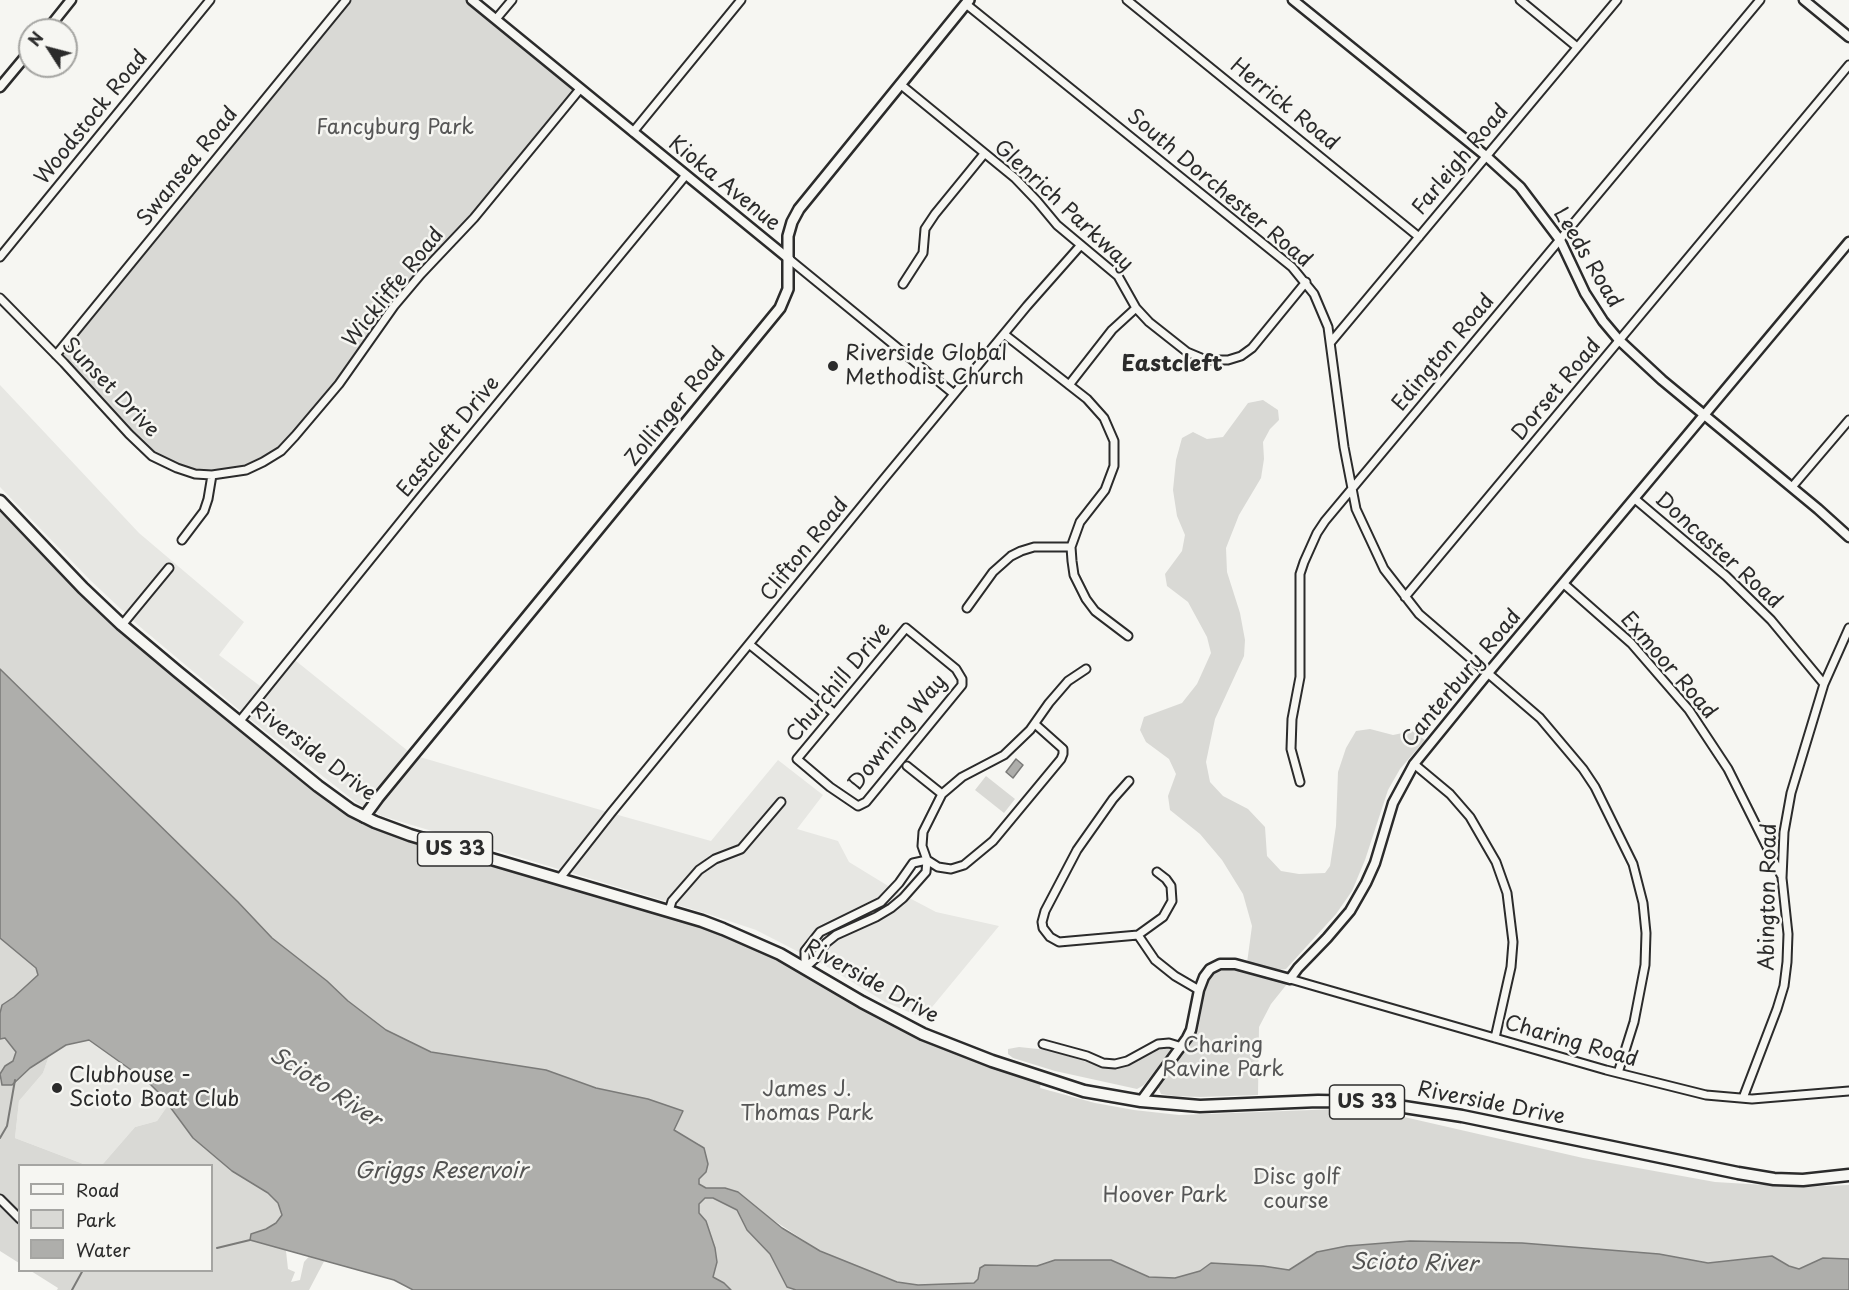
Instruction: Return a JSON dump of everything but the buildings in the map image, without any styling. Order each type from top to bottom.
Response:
[{"type":"main road","name":"Zollinger Road","points":[[364,817],[780,308],[788,289],[790,229],[799,209],[968,2]]},
{"type":"main road","name":"Riverside Drive","points":[[0,501],[83,588],[122,625],[337,801],[364,817],[410,836],[560,878],[702,921],[744,937],[805,968],[892,1019],[923,1034],[1008,1067],[1084,1091],[1141,1101],[1200,1106],[1318,1101],[1372,1102],[1462,1116],[1774,1179],[1803,1180],[1849,1175]]},
{"type":"street","points":[[57,18],[71,0]]},
{"type":"street","name":"Woodstock Road","points":[[0,257],[210,0]]},
{"type":"street","name":"Swansea Road","points":[[56,355],[346,0]]},
{"type":"street","name":"Kioka Avenue","points":[[472,0],[954,394]]},
{"type":"street","points":[[496,19],[512,0]]},
{"type":"street","points":[[633,132],[741,0]]},
{"type":"street","name":"Herrick Road","points":[[1127,0],[1419,237]]},
{"type":"street","name":"Leeds Road","points":[[1293,0],[1486,156],[1520,187],[1560,240],[1585,293],[1603,321],[1619,340],[1653,372],[1849,537]]},
{"type":"street","points":[[1520,0],[1577,46]]},
{"type":"street","name":"Farleigh Road","points":[[1331,342],[1617,0]]},
{"type":"street","name":"Edington Road","points":[[1300,782],[1291,749],[1292,719],[1300,677],[1300,574],[1317,534],[1325,521],[1760,0]]},
{"type":"street","points":[[1804,0],[1849,37]]},
{"type":"street","name":"South Dorchester Road","points":[[968,2],[1292,267],[1314,294],[1328,327],[1331,342],[1351,491],[1356,508],[1384,569],[1432,627],[1540,718],[1583,769],[1595,787],[1633,864],[1646,933],[1645,965],[1634,1022],[1618,1073]]},
{"type":"street","points":[[0,87],[18,65]]},
{"type":"street","name":"Dorset Road","points":[[1405,597],[1849,65]]},
{"type":"street","name":"Glenrich Parkway","points":[[900,84],[1015,178],[1057,225],[1118,276],[1136,308],[1149,322],[1187,352],[1206,360],[1228,360],[1241,356],[1252,348],[1306,282]]},
{"type":"street","name":"Wickliffe Road","points":[[212,475],[246,470],[281,451],[296,436],[344,376],[394,306],[474,218],[580,89]]},
{"type":"street","points":[[903,284],[922,253],[925,230],[935,214],[984,154]]},
{"type":"street","name":"Eastcleft Drive","points":[[239,722],[686,175]]},
{"type":"street","name":"Canterbury Road","points":[[1290,979],[1359,898],[1375,863],[1393,802],[1414,764],[1849,242]]},
{"type":"street","name":"Clifton Road","points":[[560,878],[748,644],[1004,334],[1080,246]]},
{"type":"street","name":"Sunset Drive","points":[[0,298],[152,456],[188,472],[212,475]]},
{"type":"street","points":[[1069,385],[1112,330],[1136,308]]},
{"type":"street","points":[[1004,334],[1087,399],[1104,418],[1114,441],[1114,466],[1105,490],[1080,522],[1071,547],[1074,575],[1086,600],[1128,636]]},
{"type":"street","points":[[1792,487],[1849,420]]},
{"type":"street","points":[[182,540],[204,511],[212,475]]},
{"type":"street","name":"Doncaster Road","points":[[1635,499],[1719,570],[1756,605],[1824,684]]},
{"type":"street","points":[[967,608],[993,572],[1011,556],[1034,547],[1071,547]]},
{"type":"street","points":[[122,625],[169,567]]},
{"type":"street","name":"Exmoor Road","points":[[1564,584],[1631,643],[1689,710],[1728,769],[1782,878]]},
{"type":"street","name":"Downing Way","points":[[797,759],[830,787],[858,806],[866,802],[962,685],[962,679],[956,669],[906,628]]},
{"type":"street","name":"Churchill Drive","points":[[797,759],[906,628]]},
{"type":"street","name":"Abington Road","points":[[1743,1098],[1784,986],[1788,934],[1782,878],[1784,832],[1791,793],[1824,684],[1849,628]]},
{"type":"street","points":[[748,644],[834,713]]},
{"type":"street","points":[[805,968],[816,958],[826,943],[836,935],[876,917],[897,903],[926,872],[927,860],[922,846],[924,832],[942,794],[962,777],[1004,755],[1035,724],[1068,681],[1086,669]]},
{"type":"street","points":[[805,968],[805,951],[820,932],[881,902],[898,885],[913,862],[927,860],[938,867],[951,869],[964,865],[993,841],[1063,754],[1063,750],[1035,724]]},
{"type":"street","points":[[1414,764],[1450,794],[1470,818],[1496,862],[1507,893],[1513,942],[1512,958],[1495,1038]]},
{"type":"street","points":[[907,766],[942,794]]},
{"type":"street","points":[[1129,781],[1113,799],[1077,850],[1046,910],[1042,922],[1046,933],[1059,942],[1138,935],[1163,917],[1172,901],[1171,886],[1157,872]]},
{"type":"street","points":[[669,911],[672,902],[699,870],[715,859],[741,849],[781,802]]},
{"type":"street","points":[[1138,935],[1155,960],[1198,990]]},
{"type":"street","points":[[1141,1101],[1182,1047],[1191,1030],[1198,990],[1207,972],[1225,963],[1290,979]]},
{"type":"street","name":"Charing Road","points":[[1290,979],[1618,1073],[1706,1095],[1752,1099],[1849,1091]]},
{"type":"street","points":[[1043,1044],[1087,1056],[1103,1063],[1115,1064],[1127,1061],[1158,1044],[1169,1043],[1182,1047]]},
{"type":"street","points":[[0,1199],[18,1217]]},
{"type":"shaded area","points":[[0,385],[139,533],[244,622],[219,655],[264,689],[291,657],[413,755],[711,841],[778,760],[823,795],[797,829],[838,841],[849,862],[936,912],[999,926],[923,1018],[885,1002],[826,966],[756,930],[382,816],[357,803],[251,720],[139,626],[90,580],[0,487]]},
{"type":"shaded area","points":[[89,1040],[148,1082],[168,1105],[157,1121],[135,1127],[103,1164],[83,1164],[15,1138],[19,1101],[43,1073],[49,1056],[67,1045]]},
{"type":"green space","name":"Fancyburg Park","points":[[346,0],[472,0],[580,89],[474,218],[421,274],[360,356],[281,451],[246,470],[203,475],[152,456],[56,355]]},
{"type":"green space","points":[[1263,400],[1278,410],[1279,420],[1270,429],[1263,442],[1264,459],[1261,478],[1239,515],[1226,548],[1227,572],[1240,613],[1245,640],[1244,656],[1215,719],[1206,762],[1210,782],[1223,796],[1248,809],[1265,827],[1267,856],[1281,871],[1299,874],[1325,873],[1330,866],[1336,826],[1338,772],[1346,748],[1356,731],[1370,729],[1393,735],[1412,731],[1425,740],[1400,769],[1388,790],[1365,860],[1352,891],[1336,914],[1286,969],[1278,970],[1247,963],[1252,926],[1243,894],[1222,860],[1200,834],[1170,810],[1168,796],[1176,774],[1169,759],[1146,742],[1140,730],[1144,717],[1182,703],[1197,684],[1211,653],[1207,637],[1188,602],[1167,586],[1165,574],[1182,551],[1185,535],[1177,516],[1173,490],[1176,460],[1182,438],[1193,432],[1207,439],[1223,437],[1248,403]]},
{"type":"green space","name":"James J. Thomas Park","points":[[0,501],[83,588],[364,817],[723,929],[892,1019],[1042,1078],[1040,1088],[1095,1103],[1179,1115],[1365,1108],[1583,1158],[1715,1182],[1798,1187],[1849,1185],[1849,1259],[1823,1258],[1799,1269],[1772,1256],[1708,1263],[1659,1254],[1522,1243],[1410,1241],[1347,1246],[1289,1270],[1211,1263],[1200,1271],[1175,1278],[1149,1277],[1132,1270],[1055,1260],[1037,1266],[985,1265],[980,1268],[978,1279],[974,1283],[918,1285],[897,1282],[820,1251],[725,1188],[706,1188],[699,1184],[699,1179],[706,1172],[699,1144],[674,1130],[683,1111],[648,1099],[596,1088],[546,1070],[431,1052],[386,1030],[272,938],[0,669]]},
{"type":"green space","points":[[986,776],[1015,799],[1004,813],[975,790]]},
{"type":"green space","points":[[0,938],[36,968],[38,975],[2,1005],[0,1013]]},
{"type":"green space","name":"Charing Ravine Park","points":[[1222,969],[1235,970],[1287,984],[1271,1004],[1259,1027],[1258,1095],[1200,1097],[1161,1094],[1157,1085],[1198,1030],[1206,983],[1212,974]]},
{"type":"green space","points":[[5,1038],[16,1052],[13,1061],[5,1066],[0,1074],[0,1039]]},
{"type":"green space","points":[[1163,1046],[1171,1050],[1144,1085],[1137,1089],[1055,1071],[1013,1058],[1008,1054],[1008,1049],[1019,1047],[1048,1050],[1103,1067],[1118,1068],[1131,1064]]},
{"type":"green space","points":[[49,1056],[43,1073],[19,1101],[15,1138],[83,1164],[18,1164],[18,1262],[0,1251],[0,1080],[2,1085],[12,1085],[30,1068]]},
{"type":"green space","points":[[168,1105],[193,1138],[232,1171],[268,1193],[278,1203],[282,1215],[276,1223],[251,1234],[282,1247],[286,1251],[288,1269],[295,1272],[291,1282],[300,1280],[304,1262],[315,1250],[330,1250],[309,1290],[57,1290],[58,1288],[33,1272],[213,1272],[213,1164],[103,1164],[135,1127],[157,1121]]},
{"type":"green space","points":[[705,1198],[714,1198],[737,1210],[747,1230],[770,1254],[787,1286],[796,1290],[731,1290],[724,1283],[712,1277],[717,1262],[706,1221],[699,1213],[699,1204]]},
{"type":"water","name":"Griggs Reservoir","points":[[0,669],[272,938],[386,1030],[431,1052],[546,1070],[596,1088],[648,1099],[683,1111],[674,1130],[704,1148],[708,1164],[706,1172],[699,1179],[699,1184],[706,1188],[725,1188],[738,1192],[782,1228],[820,1251],[897,1282],[918,1285],[974,1283],[978,1279],[980,1268],[985,1265],[1037,1266],[1055,1260],[1111,1260],[1149,1277],[1175,1278],[1200,1271],[1211,1263],[1289,1270],[1317,1252],[1347,1246],[1410,1241],[1522,1243],[1659,1254],[1708,1263],[1772,1256],[1799,1269],[1823,1258],[1849,1259],[1849,1290],[796,1290],[787,1287],[770,1254],[747,1230],[737,1210],[713,1198],[705,1198],[699,1204],[699,1213],[706,1221],[715,1248],[717,1262],[713,1277],[731,1290],[413,1290],[394,1280],[250,1240],[251,1234],[276,1223],[282,1215],[278,1203],[268,1193],[232,1171],[193,1138],[162,1096],[148,1082],[89,1040],[66,1045],[30,1068],[12,1085],[2,1085],[0,1074],[5,1066],[13,1061],[16,1052],[5,1038],[0,1039],[2,1005],[38,975],[36,968],[0,938]]},
{"type":"water","points":[[1016,759],[1023,765],[1013,778],[1006,772]]},
{"type":"waterway","points":[[0,1138],[7,1126],[15,1080]]},
{"type":"waterway","points":[[217,1248],[250,1240]]},
{"type":"waterway","points":[[72,1290],[82,1272]]},
{"type":"place","name":"Riverside Global Methodist Church","points":[[833,366]]},
{"type":"place","name":"Clubhouse - Scioto Boat Club","points":[[57,1088]]},
{"type":"district","name":"Eastcleft","points":[[1172,365]]},
{"type":"water label","name":"Scioto River","points":[[325,1088]]},
{"type":"water label","name":"Scioto River","points":[[1414,1264]]},
{"type":"park label","name":"Disc golf course","points":[[1296,1190]]},
{"type":"park label","name":"Hoover Park","points":[[1165,1196]]}]
